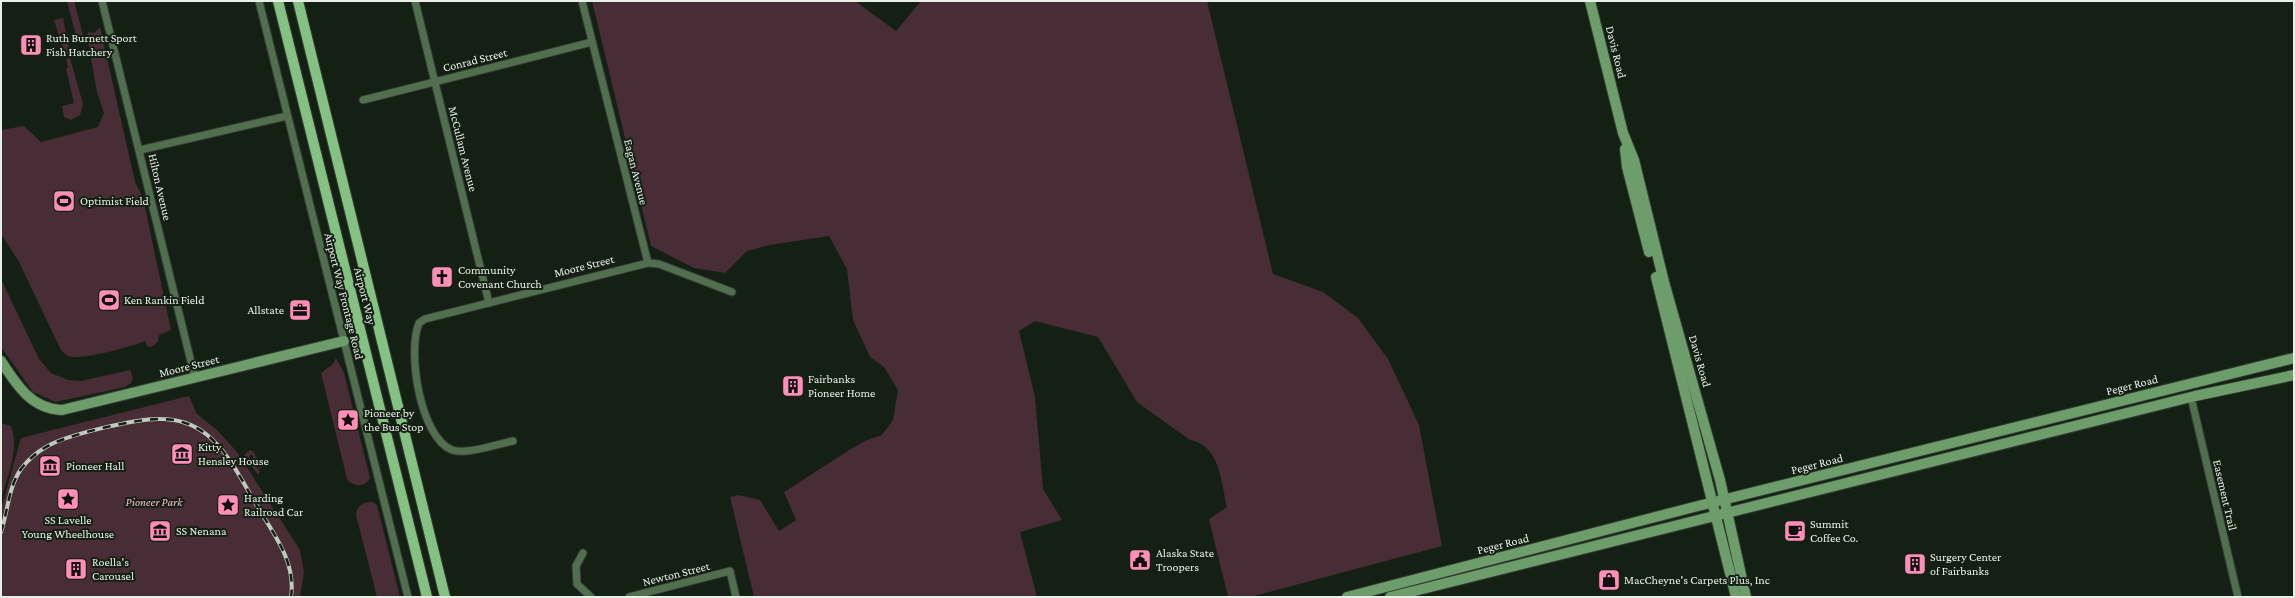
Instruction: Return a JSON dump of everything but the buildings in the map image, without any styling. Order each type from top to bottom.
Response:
[{"type":"main road","name":"Airport Way","points":[[278,1],[427,597]]},
{"type":"main road","name":"Airport Way","points":[[298,1],[445,597]]},
{"type":"main road","name":"Davis Road","points":[[1590,1],[1623,133],[1627,167],[1736,597]]},
{"type":"main road","name":"Davis Road","points":[[1623,133],[1634,160],[1664,282],[1724,500],[1746,597]]},
{"type":"main road","name":"Moore Street","points":[[1,361],[22,391],[41,406],[55,410],[68,410],[344,341]]},
{"type":"main road","name":"Peger Road","points":[[1347,597],[1712,503],[2294,358]]},
{"type":"main road","name":"Peger Road","points":[[1391,597],[2191,397],[2294,375]]},
{"type":"street","name":"Hilton Avenue","points":[[102,1],[140,150],[195,378]]},
{"type":"street","name":"Airport Way Frontage Road","points":[[259,1],[408,597]]},
{"type":"street","name":"McCullam Avenue","points":[[415,1],[489,303]]},
{"type":"street","name":"Eagan Avenue","points":[[582,1],[648,263]]},
{"type":"street","name":"Conrad Street","points":[[364,100],[592,42]]},
{"type":"street","points":[[140,150],[287,116]]},
{"type":"street","points":[[648,263],[659,264],[732,292]]},
{"type":"street","name":"Moore Street","points":[[512,441],[464,451],[453,450],[442,443],[430,429],[425,414],[416,371],[415,342],[419,324],[425,319],[648,263]]},
{"type":"street","name":"Easement Trail","points":[[2191,397],[2238,597]]},
{"type":"street","points":[[583,553],[576,566],[577,584],[591,597]]},
{"type":"street","name":"Newton Street","points":[[629,597],[730,571],[736,597]]},
{"type":"street","points":[[1389,586],[1391,597]]},
{"type":"green space","points":[[67,1],[74,1],[83,35],[82,39],[79,40],[76,36]]},
{"type":"green space","points":[[592,1],[855,1],[896,31],[921,1],[1207,1],[1273,274],[1323,292],[1358,318],[1388,359],[1419,425],[1442,546],[1250,597],[1228,597],[1209,519],[1227,507],[1218,466],[1208,449],[1200,443],[1190,440],[1137,402],[1098,337],[1035,321],[1019,331],[1035,397],[1043,489],[1062,520],[1020,532],[1037,597],[754,597],[730,497],[738,495],[760,500],[779,531],[796,520],[784,492],[851,449],[867,440],[882,435],[893,420],[898,390],[884,367],[870,357],[853,320],[847,269],[829,236],[770,245],[747,251],[725,273],[694,268],[651,246]]},
{"type":"green space","points":[[63,18],[70,53],[65,55],[54,20]]},
{"type":"green space","points":[[100,27],[135,182],[143,198],[171,330],[159,335],[158,342],[151,347],[147,346],[145,341],[108,352],[71,357],[61,350],[18,260],[1,234],[1,130],[24,126],[41,142],[98,127],[104,113],[97,92],[87,36],[88,32],[94,33]]},
{"type":"green space","points":[[70,58],[83,104],[80,115],[71,120],[64,117],[62,106],[74,103],[66,69],[68,68],[66,59]]},
{"type":"green space","points":[[1,279],[39,359],[51,373],[68,380],[81,381],[130,370],[133,378],[131,383],[125,387],[55,402],[33,392],[1,347]]},
{"type":"green space","points":[[336,358],[344,373],[370,478],[365,484],[362,485],[352,484],[347,479],[321,373],[333,364]]},
{"type":"green space","name":"Pioneer Park","points":[[189,396],[197,414],[217,430],[237,452],[300,550],[304,572],[300,597],[1,597],[1,509],[21,438]]},
{"type":"green space","points":[[1,423],[11,426],[14,443],[12,463],[1,499]]},
{"type":"green space","points":[[250,450],[253,451],[262,466],[260,469],[253,458],[253,455],[250,455],[249,459],[260,471],[258,475],[244,455]]},
{"type":"green space","points":[[372,502],[377,505],[400,597],[377,597],[356,515],[359,506]]},
{"type":"railway","points":[[1,532],[13,484],[17,476],[27,462],[43,449],[55,442],[69,437],[120,424],[150,419],[179,421],[196,427],[206,434],[222,450],[236,470],[278,541],[288,562],[291,573],[291,597]]},
{"type":"place","name":"Ruth Burnett Sport Fish Hatchery","points":[[31,45]]},
{"type":"place","name":"Optimist Field","points":[[64,201]]},
{"type":"place","name":"Community Covenant Church","points":[[442,277]]},
{"type":"place","name":"Ken Rankin Field","points":[[109,300]]},
{"type":"place","name":"Allstate","points":[[300,310]]},
{"type":"place","name":"Fairbanks Pioneer Home","points":[[793,386]]},
{"type":"place","name":"Pioneer by the Bus Stop","points":[[348,420]]},
{"type":"place","name":"Kitty Hensley House","points":[[182,454]]},
{"type":"place","name":"Pioneer Hall","points":[[50,466]]},
{"type":"place","name":"SS Lavelle Young Wheelhouse","points":[[68,499]]},
{"type":"place","name":"Harding Railroad Car","points":[[228,505]]},
{"type":"place","name":"SS Nenana","points":[[160,531]]},
{"type":"place","name":"Summit Coffee Co.","points":[[1795,531]]},
{"type":"place","name":"Alaska State Troopers","points":[[1140,560]]},
{"type":"place","name":"Surgery Center of Fairbanks","points":[[1915,564]]},
{"type":"place","name":"Roella's Carousel","points":[[76,569]]},
{"type":"place","name":"MacCheyne's Carpets Plus, Inc","points":[[1609,580]]}]
